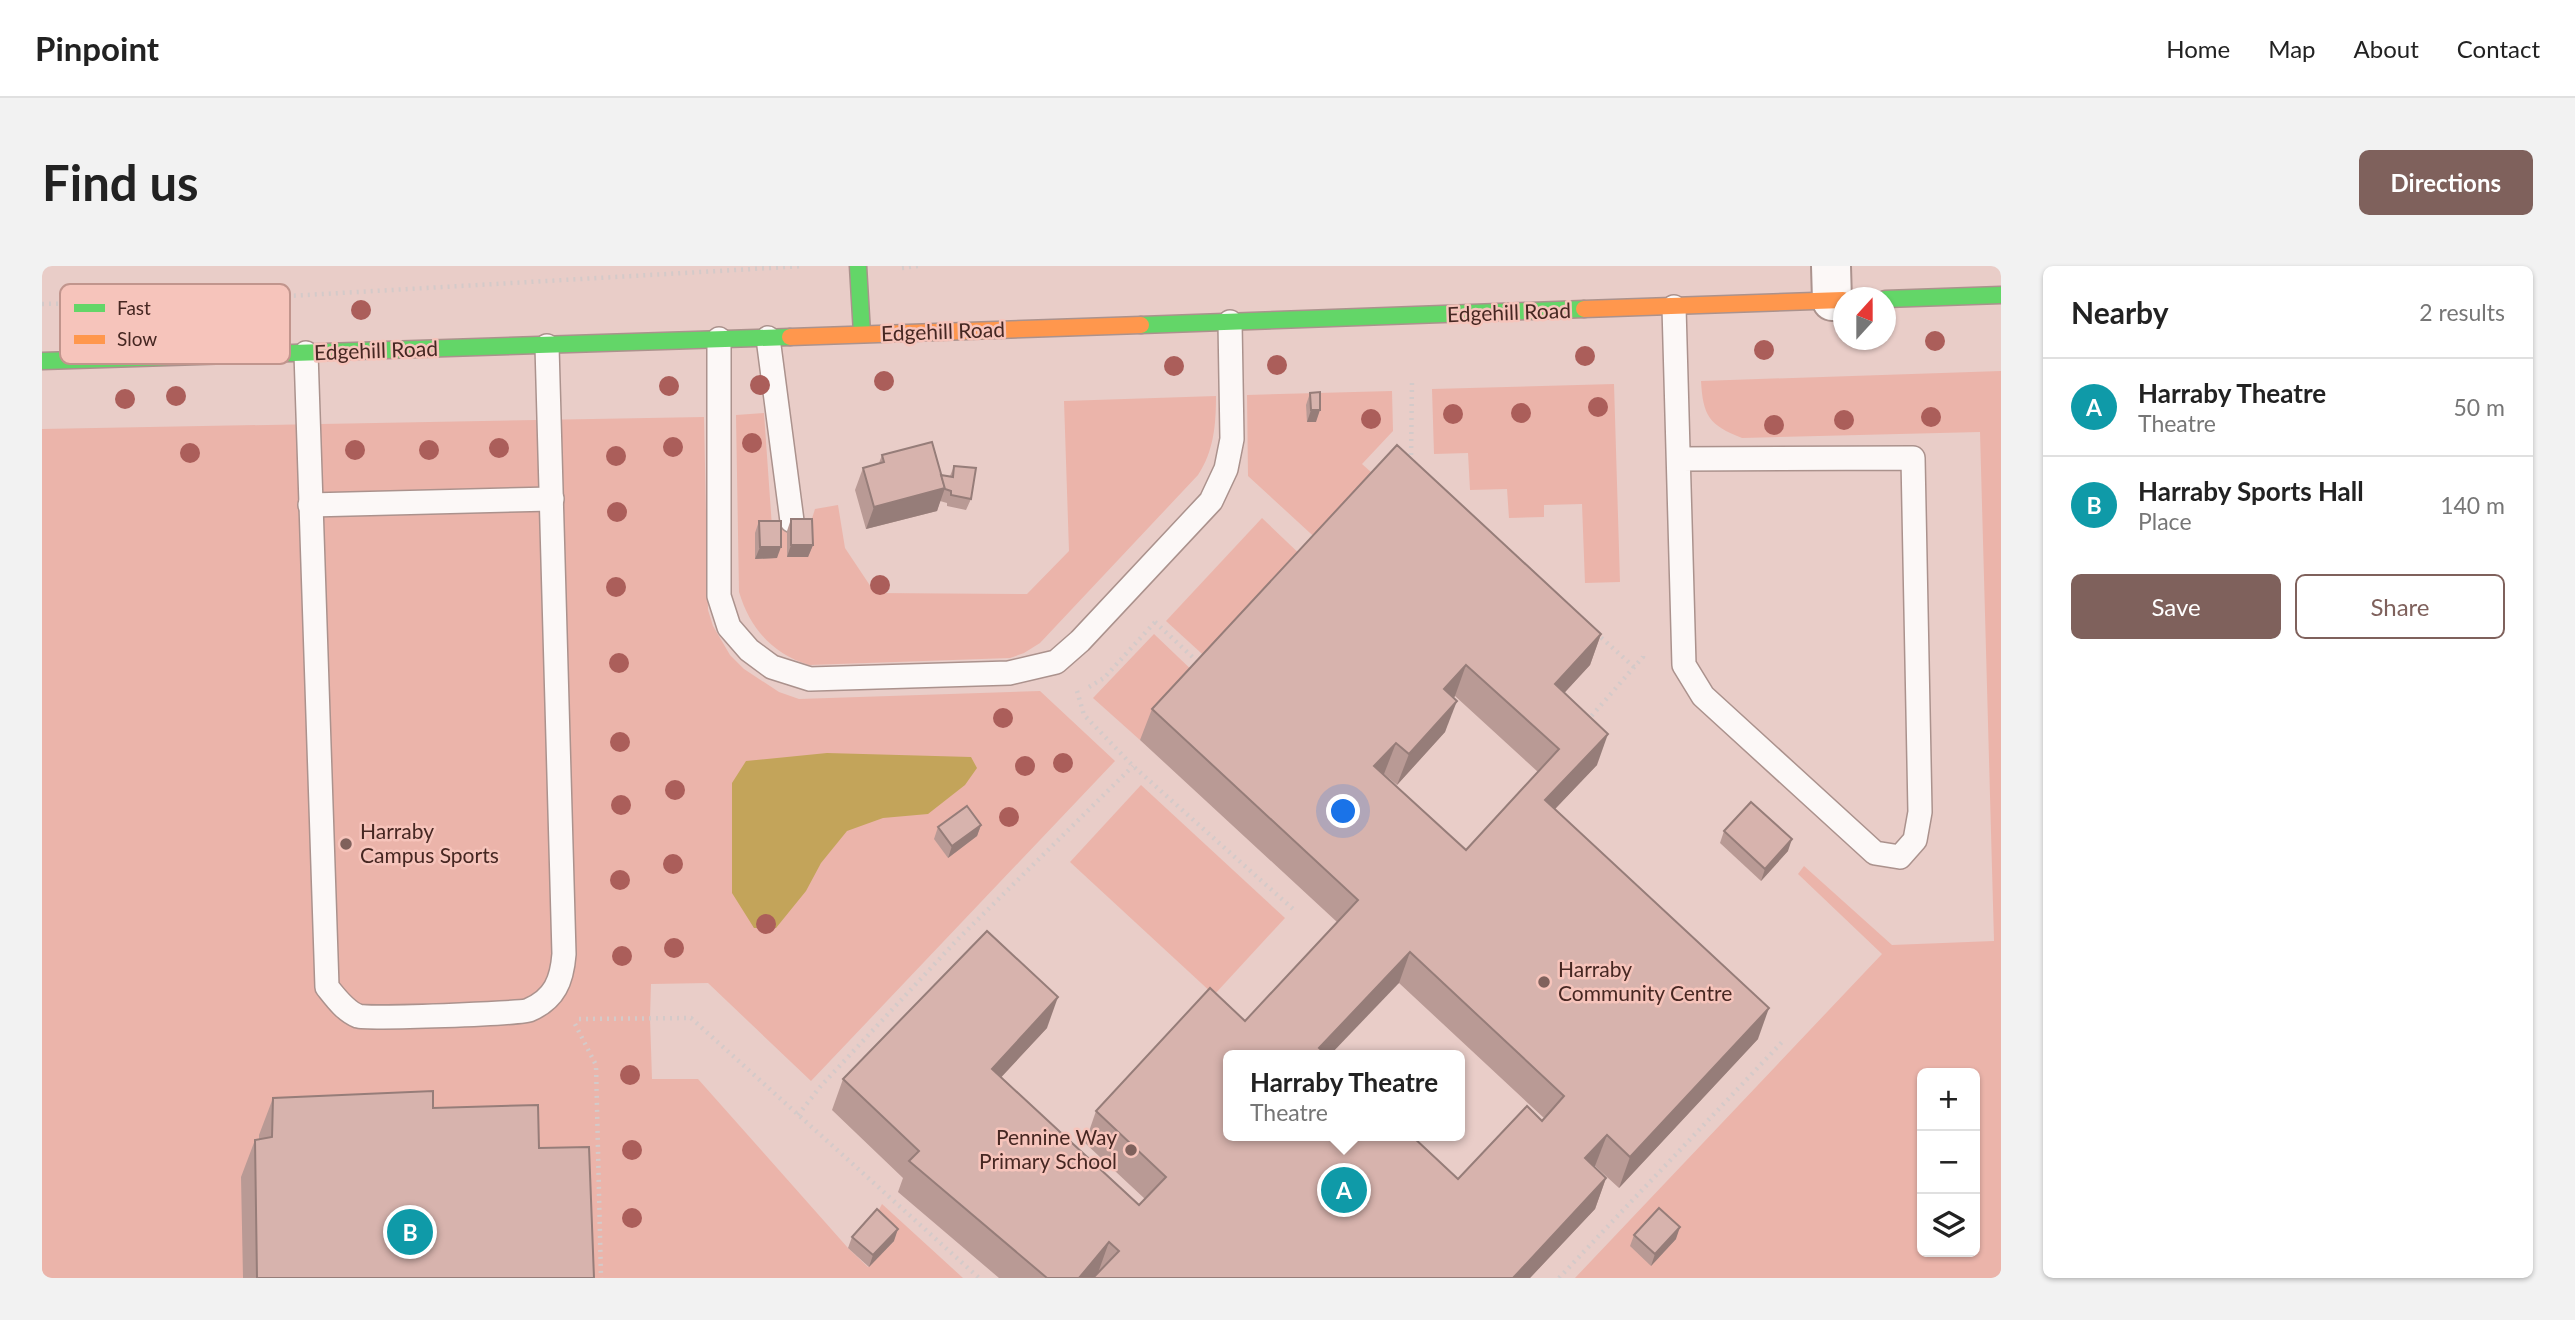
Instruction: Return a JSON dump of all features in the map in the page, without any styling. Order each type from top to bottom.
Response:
[{"type":"street","points":[[858,266],[862,334]]},
{"type":"street","name":"Edgehill Road","points":[[290,353],[1674,307],[1833,289]]},
{"type":"street","points":[[1896,299],[2001,295]]},
{"type":"street","name":"Edgehill Road","points":[[42,361],[60,360]]},
{"type":"lane","points":[[1674,307],[1684,665],[1703,696],[1875,853],[1900,857],[1915,840],[1920,812],[1913,458],[1679,458]]},
{"type":"lane","points":[[719,339],[719,596],[729,627],[749,650],[772,667],[810,679],[890,677],[1009,673],[1056,662],[1080,641],[1211,501],[1226,469],[1232,439],[1230,322]]},
{"type":"lane","points":[[768,338],[792,521]]},
{"type":"lane","points":[[306,353],[327,987],[340,1003],[358,1016],[444,1015],[528,1011],[549,997],[562,977],[564,954],[547,346]]},
{"type":"lane","points":[[310,505],[552,499]]},
{"type":"path","points":[[290,296],[804,266]]},
{"type":"path","points":[[42,304],[60,304]]},
{"type":"path","points":[[1411,466],[1412,379]]},
{"type":"path","points":[[1149,616],[1206,670]]},
{"type":"path","points":[[1155,622],[1104,678],[1077,691],[1084,715],[1133,766],[1293,909]]},
{"type":"path","points":[[1594,630],[1634,667]]},
{"type":"path","points":[[1580,729],[1643,657],[1643,643]]},
{"type":"path","points":[[798,1115],[820,1087],[957,940],[1133,766]]},
{"type":"path","points":[[601,1278],[596,1065],[573,1019],[691,1018],[979,1278]]},
{"type":"path","points":[[1559,1278],[1784,1040]]},
{"type":"shaded area","points":[[2001,371],[2001,1278],[1575,1278],[1882,954],[1798,874],[1804,866],[1892,945],[1994,941],[1980,432],[1742,438],[1715,423],[1706,411],[1701,381]]},
{"type":"shaded area","points":[[1614,384],[1620,582],[1585,583],[1582,504],[1544,505],[1544,517],[1509,518],[1507,489],[1470,490],[1468,453],[1434,454],[1432,389]]},
{"type":"shaded area","points":[[1392,391],[1393,431],[1362,464],[1381,481],[1322,544],[1248,476],[1247,395]]},
{"type":"shaded area","points":[[1216,396],[1213,437],[1208,456],[1198,475],[1040,643],[1024,653],[1010,658],[809,665],[773,647],[749,617],[739,592],[736,415],[764,413],[772,527],[787,531],[808,531],[815,509],[838,505],[845,548],[875,593],[1027,594],[1069,551],[1064,401]]},
{"type":"shaded area","name":"Harraby Campus Sports","points":[[704,417],[708,610],[713,626],[730,655],[744,669],[779,692],[799,699],[1040,691],[1115,761],[811,1081],[708,983],[651,984],[652,1079],[698,1079],[868,1267],[894,1241],[873,1221],[882,1204],[963,1278],[42,1278],[42,429]]},
{"type":"shaded area","points":[[1262,518],[1307,561],[1212,663],[1166,621]]},
{"type":"shaded area","points":[[1154,634],[1199,677],[1140,740],[1093,698]]},
{"type":"shaded area","points":[[827,753],[971,757],[977,768],[965,785],[928,814],[883,818],[847,831],[821,863],[806,891],[776,928],[754,928],[732,893],[732,783],[746,761]]},
{"type":"shaded area","points":[[1141,785],[1285,918],[1214,995],[1070,862]]},
{"type":"building","points":[[1320,392],[1320,410],[1311,410],[1310,393]]},
{"type":"building","points":[[932,442],[945,488],[874,507],[863,468],[884,462],[882,455]]},
{"type":"building","points":[[1397,445],[1601,634],[1555,684],[1608,734],[1545,800],[1769,1008],[1630,1157],[1607,1135],[1585,1158],[1606,1178],[1513,1278],[1093,1278],[1119,1251],[1109,1242],[1079,1278],[1047,1278],[909,1161],[919,1151],[843,1079],[987,931],[1058,997],[992,1069],[1139,1205],[1166,1177],[1096,1111],[1210,988],[1245,1021],[1358,900],[1152,709]],"holes":[[[1466,665],[1559,749],[1466,850],[1374,766],[1396,743],[1409,754],[1457,701],[1444,689]]]},
{"type":"building","points":[[954,466],[976,468],[971,499],[951,495],[951,491],[945,489],[941,475],[953,477]]},
{"type":"building","points":[[791,519],[812,519],[813,545],[791,545]]},
{"type":"building","points":[[759,521],[781,521],[781,547],[760,547]]},
{"type":"building","points":[[1751,802],[1792,839],[1765,869],[1724,831]]},
{"type":"building","points":[[967,806],[981,825],[952,846],[938,827]]},
{"type":"building","points":[[433,1091],[433,1108],[538,1105],[539,1148],[589,1147],[594,1278],[257,1278],[255,1140],[272,1137],[273,1098]]},
{"type":"building","points":[[1659,1208],[1680,1227],[1655,1254],[1634,1235]]},
{"type":"building","points":[[877,1209],[898,1229],[873,1255],[852,1237]]},
{"type":"traffic: fast","points":[[858,266],[862,334]]},
{"type":"traffic: fast","points":[[1896,299],[2001,295]]},
{"type":"traffic: fast","points":[[1141,325],[1584,309]]},
{"type":"traffic: fast","points":[[290,353],[790,337]]},
{"type":"traffic: fast","points":[[42,361],[60,360]]},
{"type":"traffic: slow","points":[[1584,309],[1833,300]]},
{"type":"traffic: slow","points":[[790,337],[1141,325]]},
{"type":"place","name":"Harraby Campus Sports","points":[[346,844]]},
{"type":"place","name":"Harraby Community Centre","points":[[1544,982]]},
{"type":"place","name":"Pennine Way Primary School","points":[[1131,1150]]},
{"type":"place","name":"Harraby Theatre","points":[[1344,1190]]},
{"type":"place","name":"Harraby Sports Hall","points":[[410,1232]]}]
